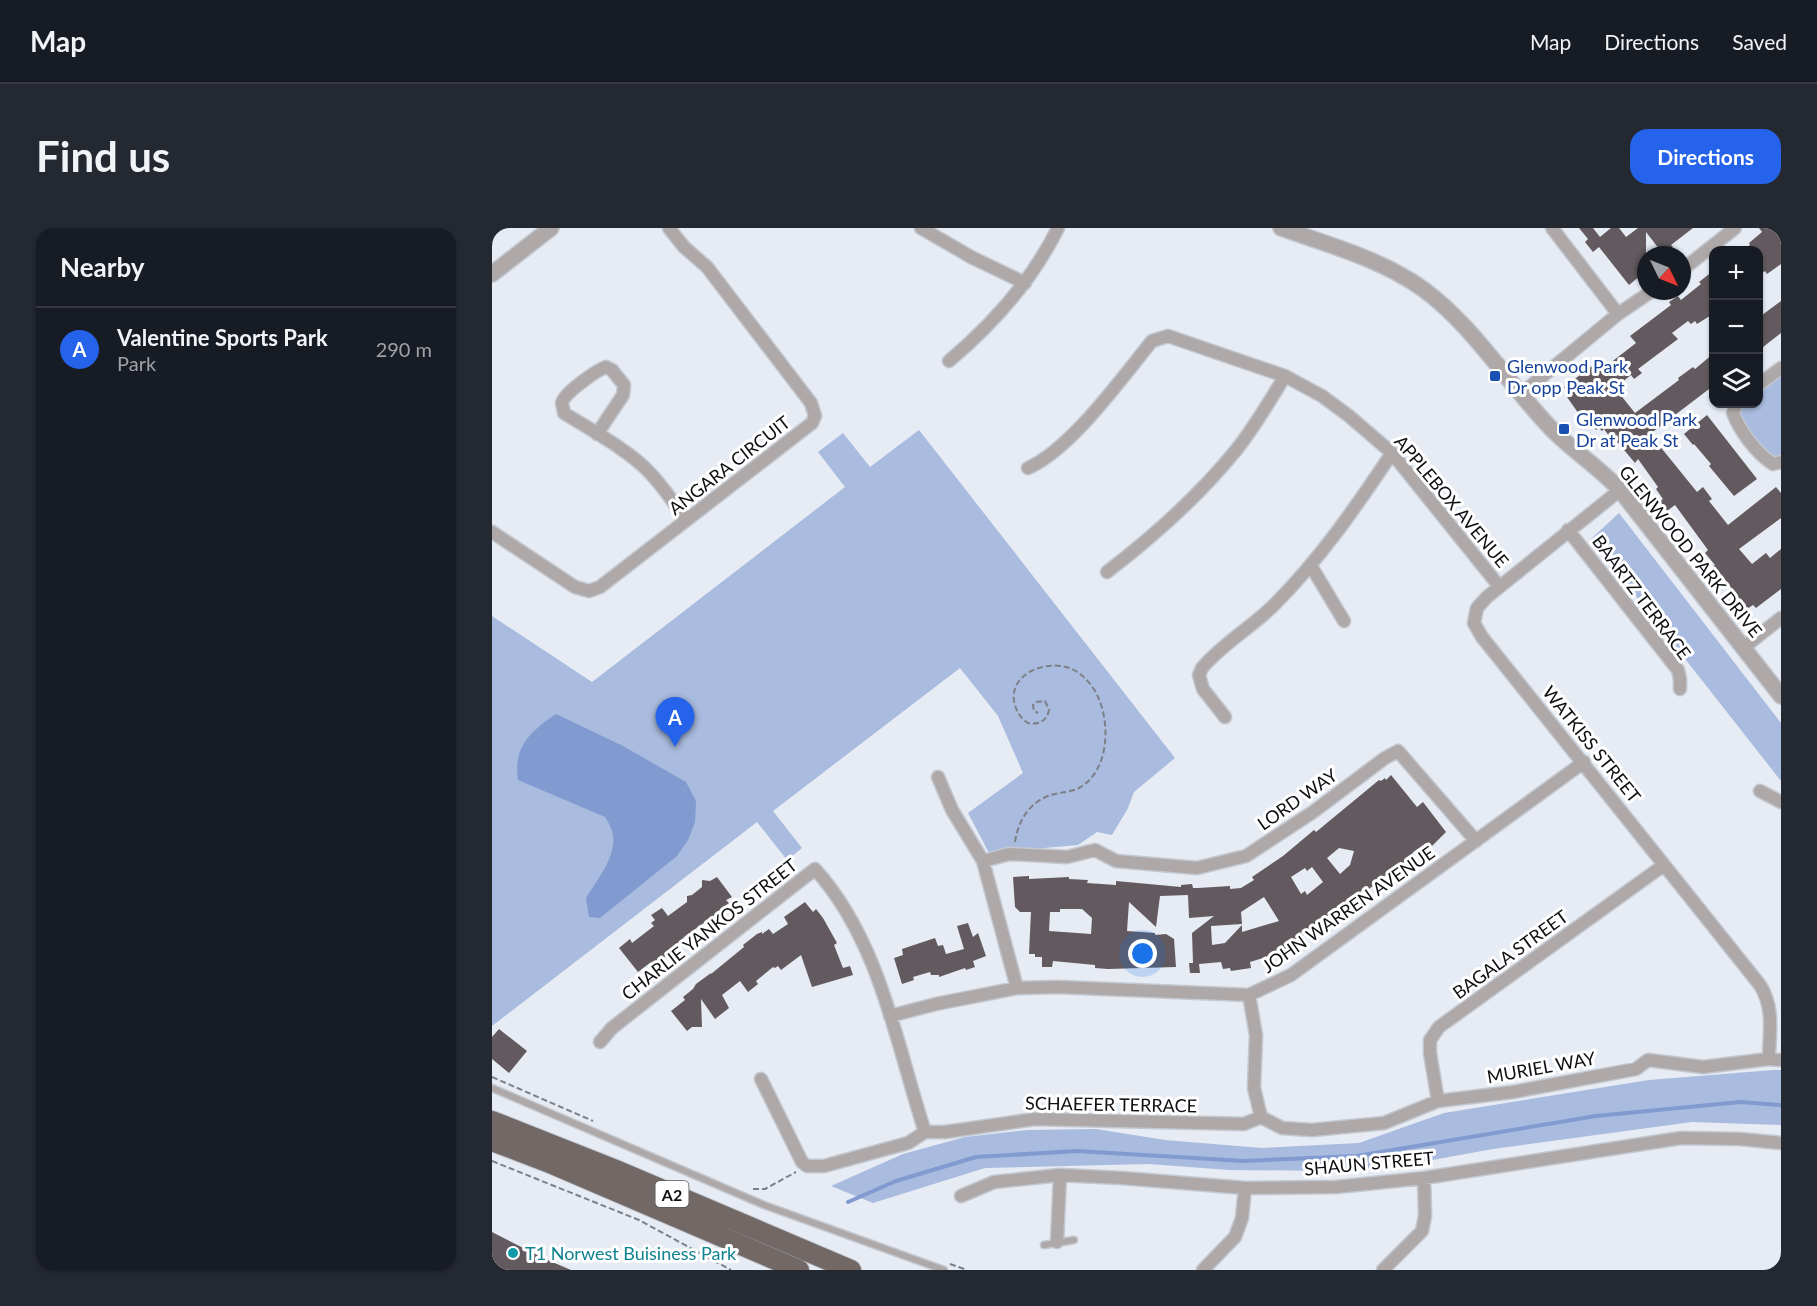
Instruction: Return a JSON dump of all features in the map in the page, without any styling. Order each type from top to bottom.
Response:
[{"type":"highway","name":"A2","points":[[497,1122],[851,1270]]},
{"type":"highway","name":"A2","points":[[498,1144],[799,1270]]},
{"type":"street","points":[[492,274],[551,228]]},
{"type":"street","name":"ANGARA CIRCUIT","points":[[492,532],[575,587],[589,591],[600,587],[806,428],[815,416],[811,403],[707,267],[684,247],[669,228]]},
{"type":"street","points":[[921,228],[971,257],[1025,283]]},
{"type":"street","points":[[948,361],[999,315],[1025,283],[1058,228]]},
{"type":"street","name":"GLENWOOD PARK DRIVE","points":[[1281,228],[1386,267],[1423,289],[1446,308],[1560,438],[1620,490],[1781,696]]},
{"type":"street","points":[[1552,228],[1618,314]]},
{"type":"street","points":[[1691,263],[1735,228]]},
{"type":"street","points":[[1521,393],[1618,314],[1639,300]]},
{"type":"street","name":"APPLEBOX AVENUE","points":[[1028,468],[1043,462],[1081,426],[1152,341],[1168,336],[1285,376],[1322,396],[1374,436],[1392,453],[1499,586]]},
{"type":"street","points":[[597,434],[623,395],[624,385],[612,370],[606,367],[599,369],[566,396],[562,404],[564,413],[636,460],[649,472],[687,520]]},
{"type":"street","points":[[1763,381],[1781,368]]},
{"type":"street","points":[[1107,572],[1178,513],[1218,471],[1261,417],[1285,376]]},
{"type":"street","points":[[1735,408],[1732,413],[1736,422],[1764,458],[1773,464],[1781,462]]},
{"type":"street","points":[[1225,717],[1203,689],[1198,675],[1202,668],[1274,605],[1311,566],[1350,516],[1392,453]]},
{"type":"street","name":"WATKISS STREET","points":[[1620,490],[1499,586],[1477,609],[1474,623],[1482,637],[1584,762],[1767,997],[1775,1060]]},
{"type":"street","name":"BAARTZ TERRACE","points":[[1568,530],[1678,670],[1680,689]]},
{"type":"street","points":[[1311,566],[1344,621]]},
{"type":"street","points":[[1743,648],[1781,618]]},
{"type":"street","name":"LORD WAY","points":[[1014,854],[1067,857],[1095,850],[1116,861],[1197,868],[1246,856],[1313,812],[1385,758],[1398,751],[1476,841]]},
{"type":"street","name":"JOHN WARREN AVENUE","points":[[890,1016],[936,1004],[1017,988],[1058,987],[1249,995],[1291,975],[1584,762]]},
{"type":"street","points":[[938,777],[952,810],[983,861],[1017,988]]},
{"type":"street","points":[[1761,791],[1781,802]]},
{"type":"street","points":[[983,861],[1014,854]]},
{"type":"street","name":"BAGALA STREET","points":[[1438,1101],[1430,1040],[1439,1027],[1664,865]]},
{"type":"street","name":"CHARLIE YANKOS STREET","points":[[600,1042],[612,1028],[815,869],[845,907],[862,940],[890,1016],[925,1132]]},
{"type":"street","points":[[1249,995],[1256,1035],[1254,1088],[1261,1117]]},
{"type":"street","name":"MURIEL WAY","points":[[1261,1117],[1282,1128],[1312,1130],[1384,1123],[1438,1101],[1513,1092],[1636,1069],[1648,1060],[1703,1067],[1775,1060]]},
{"type":"street","points":[[761,1079],[802,1162],[807,1166],[825,1166],[908,1143],[925,1132]]},
{"type":"street","name":"SCHAEFER TERRACE","points":[[925,1132],[945,1132],[1035,1119],[1244,1124],[1261,1117]]},
{"type":"street","name":"SHAUN STREET","points":[[961,1196],[993,1182],[1060,1175],[1245,1188],[1336,1187],[1424,1178],[1681,1138],[1740,1139],[1781,1143]]},
{"type":"street","points":[[1057,1242],[1060,1175]]},
{"type":"street","points":[[1383,1270],[1422,1231],[1425,1216],[1424,1178]]},
{"type":"street","points":[[1203,1270],[1235,1237],[1242,1218],[1245,1188]]},
{"type":"lane","points":[[492,1088],[764,1205],[944,1270]]},
{"type":"lane","points":[[1044,1245],[1074,1240]]},
{"type":"path","points":[[1014,854],[1017,832],[1023,816],[1048,796],[1081,787],[1096,770],[1103,757],[1105,746],[1107,729],[1100,699],[1090,683],[1067,667],[1054,665],[1040,668],[1025,674],[1017,682],[1014,694],[1020,716],[1028,723],[1042,722],[1049,710],[1044,701],[1033,705],[1034,711],[1038,713]]},
{"type":"path","points":[[492,1077],[596,1122]]},
{"type":"path","points":[[492,1161],[639,1220],[731,1270]]},
{"type":"path","points":[[753,1189],[765,1189],[807,1166]]},
{"type":"shaded area","points":[[1781,368],[1781,462],[1773,464],[1736,422],[1737,408],[1763,408],[1763,382]]},
{"type":"shaded area","points":[[919,430],[1175,758],[1134,792],[1128,808],[1112,835],[1097,832],[1078,845],[989,853],[968,813],[1023,773],[998,716],[960,668],[773,811],[802,848],[787,860],[757,822],[492,1026],[492,616],[592,682],[845,487],[818,452],[843,433],[870,467]]},
{"type":"shaded area","points":[[1619,513],[1781,723],[1781,781],[1591,539]]},
{"type":"shaded area","points":[[556,714],[623,746],[686,782],[696,801],[695,822],[688,840],[677,856],[600,918],[589,917],[586,898],[610,858],[613,840],[610,825],[605,817],[518,780],[517,768],[521,749],[532,733]]},
{"type":"shaded area","points":[[1781,1070],[1781,1125],[1692,1122],[1343,1171],[1229,1170],[1149,1164],[985,1168],[873,1203],[831,1186],[903,1154],[965,1137],[1028,1130],[1096,1129],[1165,1140],[1262,1148],[1359,1143],[1444,1113],[1649,1080]]},
{"type":"building","points":[[1579,228],[1593,228],[1600,237],[1611,228],[1619,228],[1626,237],[1638,228],[1693,228],[1672,246],[1657,246],[1646,232],[1646,246],[1637,246],[1637,278],[1629,285],[1599,247],[1593,252],[1585,242],[1588,239]]},
{"type":"building","points":[[1759,228],[1781,228],[1781,264],[1767,274],[1765,271],[1763,272],[1763,246],[1749,246],[1762,232]]},
{"type":"building","points":[[1709,274],[1709,316],[1697,324],[1695,321],[1691,324],[1688,321],[1672,333],[1678,339],[1638,369],[1642,373],[1634,379],[1631,375],[1615,388],[1635,413],[1679,380],[1678,378],[1693,367],[1695,369],[1709,357],[1709,389],[1650,434],[1697,492],[1703,487],[1712,499],[1709,501],[1728,525],[1776,487],[1781,493],[1781,518],[1739,549],[1752,564],[1766,553],[1770,558],[1781,549],[1781,589],[1756,608],[1753,605],[1747,609],[1713,566],[1715,565],[1705,553],[1708,550],[1675,505],[1667,511],[1660,501],[1663,499],[1656,489],[1658,487],[1638,459],[1635,463],[1604,429],[1596,430],[1584,415],[1581,417],[1567,397],[1570,395],[1564,387],[1600,360],[1605,367],[1636,343],[1630,336],[1671,305],[1669,302],[1672,300],[1691,300],[1691,292],[1701,284],[1699,282]]},
{"type":"building","points":[[1781,301],[1781,333],[1763,347],[1763,314]]},
{"type":"building","points":[[1707,415],[1757,479],[1734,496],[1709,466],[1711,464],[1684,434]]},
{"type":"building","points":[[1391,775],[1417,807],[1423,802],[1446,832],[1430,848],[1426,843],[1368,890],[1367,887],[1282,952],[1250,962],[1251,968],[1231,971],[1230,968],[1223,969],[1221,962],[1199,964],[1200,973],[1190,973],[1189,963],[1193,963],[1192,933],[1214,916],[1189,918],[1188,895],[1160,896],[1156,927],[1129,902],[1127,931],[1155,933],[1155,935],[1166,934],[1174,939],[1176,967],[1108,969],[1095,968],[1095,965],[1053,961],[1052,967],[1042,967],[1042,957],[1029,954],[1031,912],[1020,912],[1015,907],[1013,877],[1029,876],[1029,879],[1069,877],[1069,879],[1088,880],[1087,883],[1116,885],[1116,881],[1181,887],[1181,885],[1192,884],[1193,888],[1230,886],[1230,889],[1241,888],[1254,880],[1252,877],[1283,856],[1314,830],[1316,832],[1379,780],[1385,778],[1386,780]],"holes":[[[1339,848],[1354,851],[1350,865],[1340,874],[1327,858]],[[1312,867],[1323,882],[1307,895],[1305,891],[1301,894],[1291,877],[1305,868],[1307,871]],[[1264,897],[1279,921],[1242,932],[1242,925],[1225,943],[1212,945],[1211,926],[1242,924],[1241,912]],[[1060,909],[1082,909],[1092,918],[1091,934],[1049,931],[1050,912],[1060,912]]]},
{"type":"building","points":[[717,877],[732,897],[726,900],[729,903],[726,907],[684,937],[681,944],[666,956],[653,964],[651,962],[638,972],[619,948],[630,939],[632,943],[654,926],[651,923],[655,920],[651,915],[662,908],[668,916],[687,902],[687,896],[702,887],[702,880],[710,881]]},
{"type":"building","points":[[805,902],[813,912],[816,909],[823,918],[837,943],[834,945],[843,968],[850,966],[853,975],[812,987],[801,955],[781,970],[778,966],[773,967],[756,981],[758,984],[748,992],[740,981],[722,995],[729,1008],[715,1019],[701,999],[702,1027],[692,1027],[687,1031],[671,1011],[685,1000],[683,997],[757,934],[762,932],[762,934],[769,929],[773,934],[788,924],[784,917]]},
{"type":"building","points":[[968,923],[973,937],[978,933],[986,956],[973,961],[975,967],[939,977],[939,975],[931,975],[930,972],[913,977],[914,980],[902,984],[894,958],[903,955],[902,949],[935,938],[938,946],[943,945],[946,954],[964,949],[957,926]]},
{"type":"building","points":[[499,1029],[527,1051],[509,1073],[492,1059],[492,1037]]},
{"type":"building","name":"T1 Norwest Buisiness Park","points":[[492,1232],[543,1258],[571,1270],[492,1270]]},
{"type":"waterway","points":[[848,1202],[896,1181],[976,1157],[1077,1151],[1244,1161],[1357,1156],[1596,1116],[1740,1102],[1781,1105]]},
{"type":"place","name":"Glenwood Park Dr opp Peak St","points":[[1495,376]]},
{"type":"place","name":"Glenwood Park Dr at Peak St","points":[[1564,429]]},
{"type":"place","name":"Valentine Sports Park","points":[[675,747]]},
{"type":"place","name":"T1 Norwest Buisiness Park","points":[[513,1253]]}]
